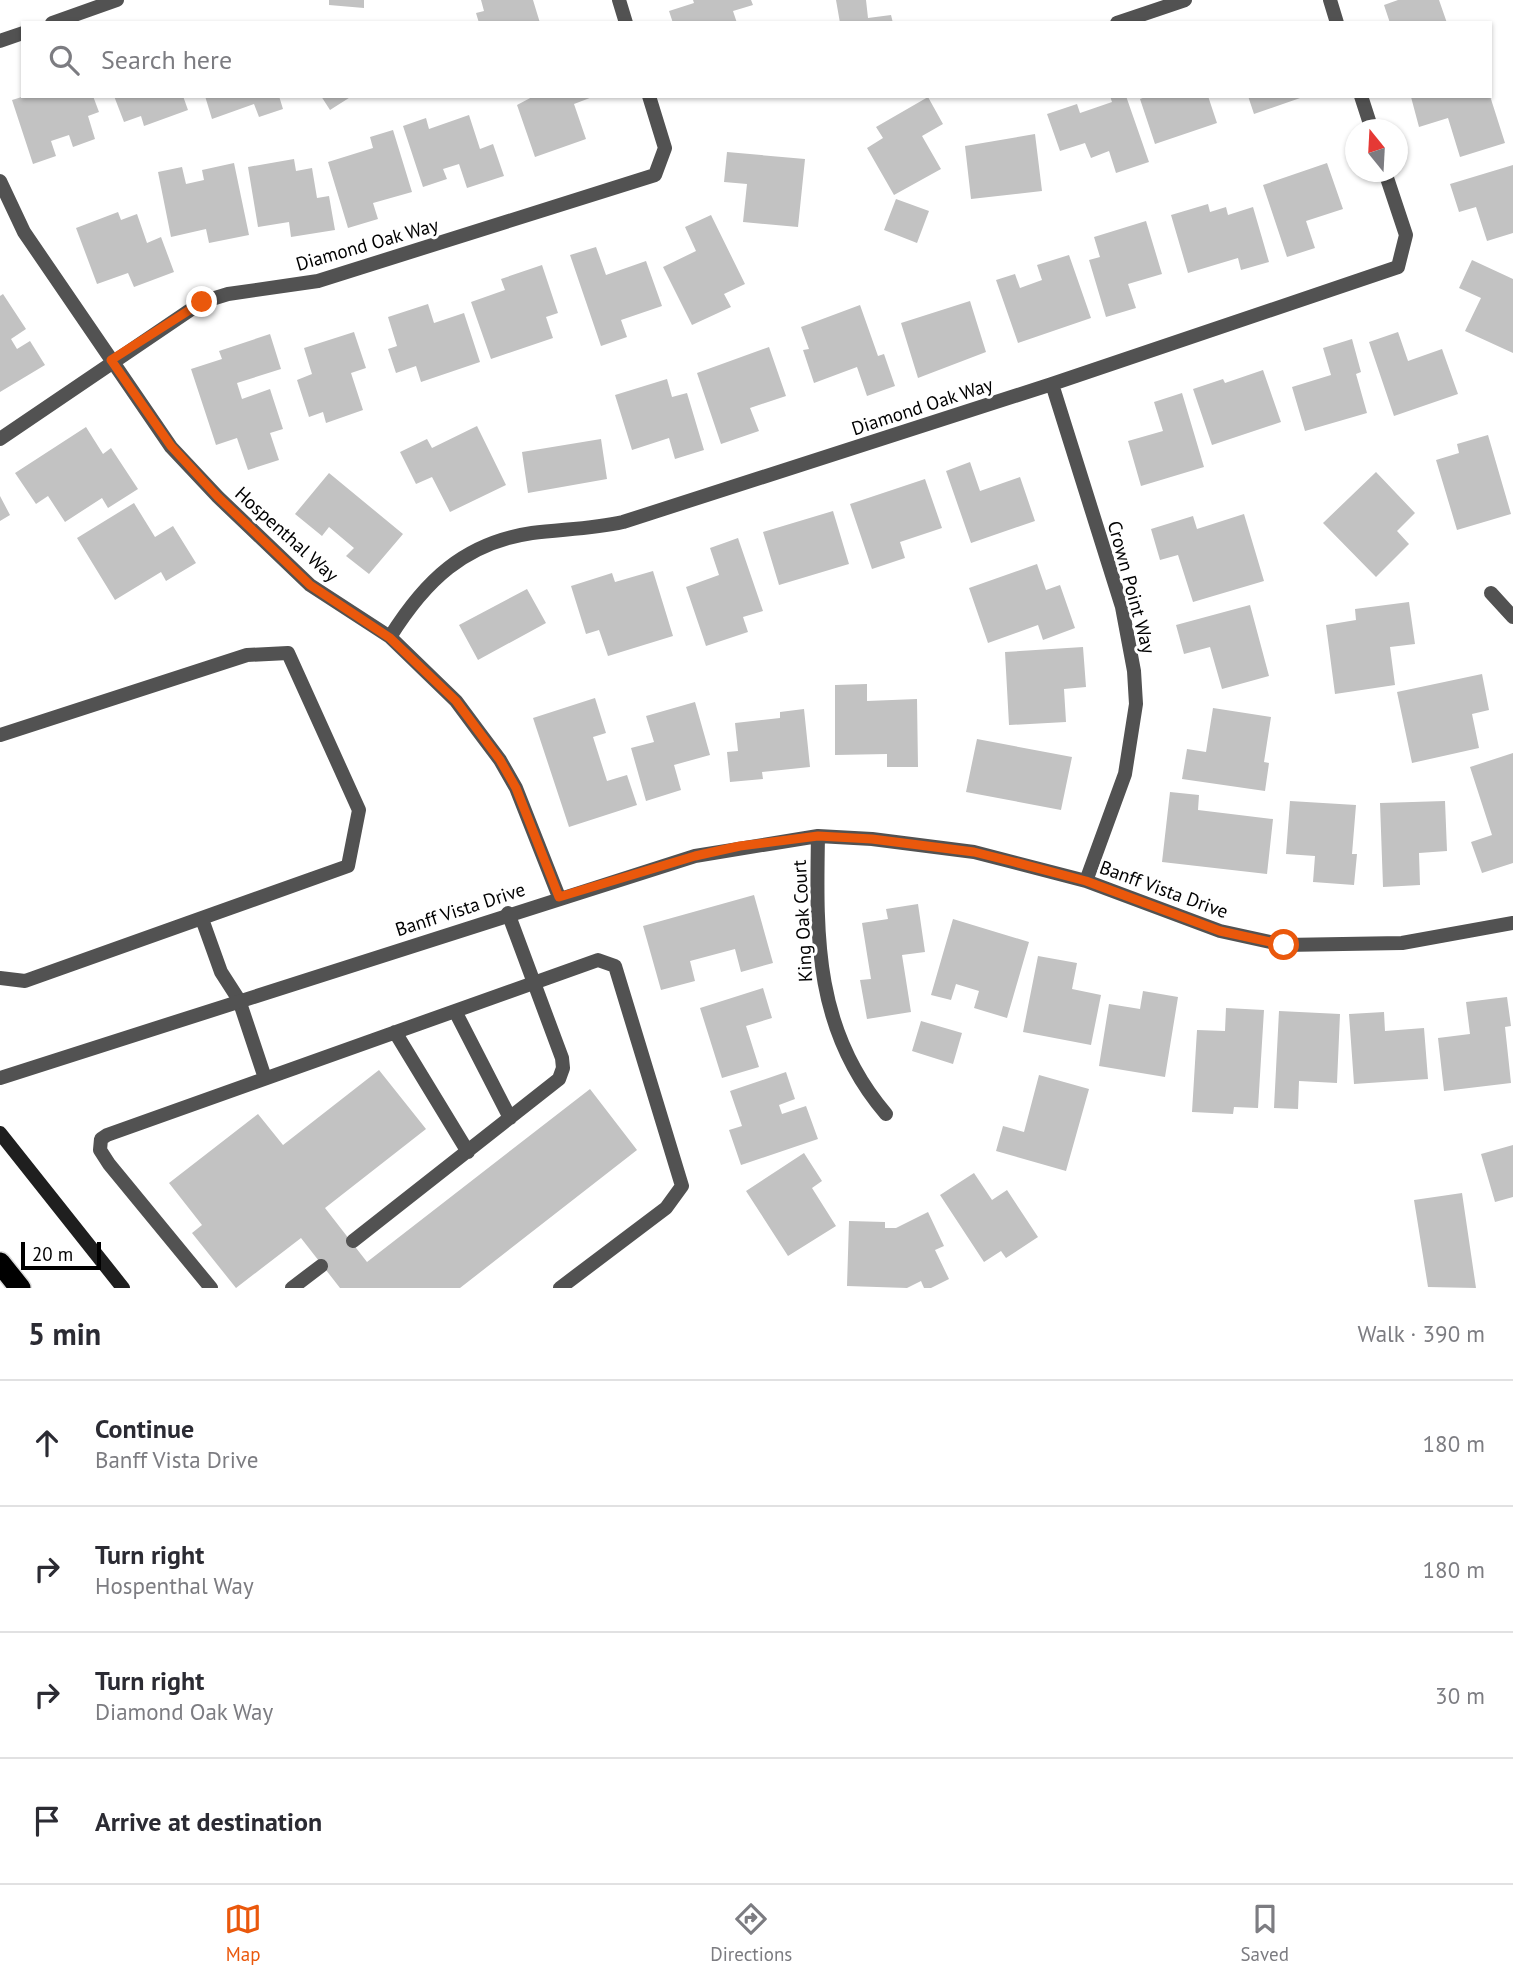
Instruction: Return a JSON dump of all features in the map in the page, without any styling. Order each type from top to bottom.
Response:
[{"type":"highway","points":[[0,1263],[20,1288]]},
{"type":"street","points":[[58,21],[117,0]]},
{"type":"street","points":[[619,0],[625,21]]},
{"type":"street","points":[[1123,21],[1185,0]]},
{"type":"street","points":[[1330,0],[1336,21]]},
{"type":"street","points":[[0,41],[21,34]]},
{"type":"street","name":"Diamond Oak Way","points":[[0,439],[111,360],[202,302],[228,293],[318,281],[655,175],[665,148],[650,98]]},
{"type":"street","points":[[1362,98],[1368,119]]},
{"type":"street","name":"Hospenthal Way","points":[[0,181],[24,232],[171,446],[218,497],[310,585],[390,638],[456,701],[500,760],[529,820],[559,897]]},
{"type":"street","name":"Diamond Oak Way","points":[[390,638],[426,585],[475,551],[502,541],[531,533],[593,529],[623,522],[1052,384],[1398,267],[1406,235],[1388,182]]},
{"type":"street","name":"Crown Point Way","points":[[1052,384],[1122,607],[1135,671],[1136,704],[1125,774],[1086,881]]},
{"type":"street","points":[[1490,593],[1513,617]]},
{"type":"street","points":[[0,735],[247,655],[288,653],[359,810],[348,866],[25,981],[0,978]]},
{"type":"street","name":"Banff Vista Drive","points":[[0,1078],[559,897],[695,856],[818,836],[872,839],[974,852],[1086,881],[1220,931],[1284,945],[1402,943],[1513,923]]},
{"type":"street","name":"King Oak Court","points":[[818,836],[817,912],[826,1002],[862,1087],[886,1114]]},
{"type":"street","points":[[352,1241],[559,1079],[564,1068],[508,914]]},
{"type":"street","points":[[202,919],[221,972],[239,1000],[265,1078]]},
{"type":"street","points":[[211,1288],[109,1164],[100,1150],[101,1139],[598,960],[615,966],[682,1186],[666,1208],[560,1288]]},
{"type":"street","points":[[456,1011],[510,1118]]},
{"type":"street","points":[[395,1032],[467,1152]]},
{"type":"street","points":[[0,1133],[123,1288]]},
{"type":"street","points":[[292,1288],[321,1266]]},
{"type":"building","points":[[329,0],[364,0],[364,8],[329,5]]},
{"type":"building","points":[[481,0],[533,0],[539,21],[478,21],[476,13],[484,11]]},
{"type":"building","points":[[693,0],[751,0],[753,5],[733,11],[736,21],[672,21],[669,11],[694,3]]},
{"type":"building","points":[[836,0],[866,0],[868,18],[891,15],[892,21],[840,21]]},
{"type":"building","points":[[1398,0],[1439,0],[1446,21],[1389,21],[1384,5]]},
{"type":"building","points":[[21,97],[94,98],[99,112],[88,116],[95,139],[73,147],[69,135],[51,141],[56,156],[33,164],[12,100]]},
{"type":"building","points":[[115,98],[184,98],[188,110],[144,126],[141,116],[124,122]]},
{"type":"building","points":[[206,98],[280,98],[283,109],[259,117],[254,104],[212,119]]},
{"type":"building","points":[[322,98],[349,98],[330,110]]},
{"type":"building","points":[[530,98],[590,98],[574,104],[586,139],[535,157],[517,105]]},
{"type":"building","points":[[929,98],[943,124],[922,136],[941,169],[894,195],[867,148],[883,138],[876,127]]},
{"type":"building","points":[[1111,98],[1127,98],[1149,162],[1116,173],[1109,151],[1091,158],[1085,143],[1060,151],[1047,114],[1077,104],[1080,113],[1112,102]]},
{"type":"building","points":[[1209,98],[1217,123],[1155,144],[1140,99]]},
{"type":"building","points":[[1249,98],[1300,98],[1254,114]]},
{"type":"building","points":[[1411,98],[1491,98],[1505,143],[1460,157],[1448,118],[1419,127]]},
{"type":"building","points":[[469,115],[480,149],[493,144],[504,176],[467,188],[459,164],[443,169],[447,179],[423,187],[403,126],[426,118],[429,129]]},
{"type":"building","points":[[393,130],[412,192],[373,203],[378,219],[348,228],[328,162],[373,148],[370,137]]},
{"type":"building","points":[[1035,134],[1042,191],[971,199],[965,146]]},
{"type":"building","points":[[727,152],[805,159],[798,227],[743,222],[747,184],[724,182]]},
{"type":"building","points":[[294,159],[296,171],[312,168],[317,198],[329,196],[335,230],[291,237],[289,222],[258,227],[248,167]]},
{"type":"building","points":[[234,163],[249,235],[209,243],[206,229],[171,237],[158,172],[182,167],[186,184],[204,180],[202,170]]},
{"type":"building","points":[[1327,163],[1343,209],[1306,221],[1315,248],[1287,257],[1263,185]]},
{"type":"building","points":[[1513,165],[1513,233],[1487,241],[1476,207],[1459,212],[1450,184]]},
{"type":"building","points":[[896,199],[929,211],[917,243],[884,230]]},
{"type":"building","points":[[1208,204],[1210,212],[1226,207],[1228,215],[1253,207],[1269,262],[1241,270],[1238,258],[1188,273],[1171,215]]},
{"type":"building","points":[[118,212],[121,220],[137,214],[147,243],[161,237],[174,272],[134,287],[128,273],[97,284],[76,228]]},
{"type":"building","points":[[711,215],[745,284],[724,294],[731,307],[692,325],[663,267],[696,251],[685,227]]},
{"type":"building","points":[[1146,221],[1162,274],[1128,284],[1136,308],[1106,317],[1089,260],[1100,257],[1094,237]]},
{"type":"building","points":[[596,247],[606,275],[646,261],[662,306],[621,320],[627,337],[601,346],[570,255]]},
{"type":"building","points":[[1069,255],[1091,318],[1018,343],[996,280],[1015,274],[1020,288],[1042,280],[1037,265]]},
{"type":"building","points":[[1472,260],[1513,279],[1513,353],[1465,331],[1481,298],[1459,288]]},
{"type":"building","points":[[542,265],[558,313],[546,317],[553,338],[491,359],[471,302],[505,290],[501,279]]},
{"type":"building","points":[[3,294],[26,329],[11,339],[17,349],[30,341],[45,365],[0,392],[0,296]]},
{"type":"building","points":[[970,301],[986,352],[918,378],[901,323]]},
{"type":"building","points":[[428,304],[434,323],[464,313],[480,362],[421,382],[416,366],[396,373],[388,349],[397,346],[388,317]]},
{"type":"building","points":[[860,305],[878,356],[884,354],[895,386],[867,396],[857,367],[814,383],[803,350],[809,349],[801,327]]},
{"type":"building","points":[[354,332],[366,368],[351,373],[363,410],[326,423],[323,412],[309,417],[297,380],[312,374],[304,348]]},
{"type":"building","points":[[1398,332],[1408,361],[1442,349],[1458,394],[1394,416],[1369,342]]},
{"type":"building","points":[[270,334],[281,369],[237,383],[242,399],[270,389],[283,429],[270,433],[279,460],[248,470],[237,438],[216,445],[191,369],[222,359],[219,351]]},
{"type":"building","points":[[1352,339],[1361,372],[1356,374],[1367,413],[1305,431],[1292,387],[1331,375],[1323,348]]},
{"type":"building","points":[[769,347],[786,396],[750,408],[759,431],[721,444],[697,373]]},
{"type":"building","points":[[1263,370],[1281,422],[1212,445],[1193,389],[1223,379],[1225,383]]},
{"type":"building","points":[[667,379],[672,397],[687,393],[704,450],[675,459],[669,438],[632,450],[615,395]]},
{"type":"building","points":[[1182,393],[1204,467],[1141,486],[1128,441],[1163,431],[1154,402]]},
{"type":"building","points":[[477,426],[506,485],[450,512],[432,477],[416,484],[400,452],[427,439],[432,448]]},
{"type":"building","points":[[86,427],[103,454],[111,448],[138,489],[108,508],[102,498],[65,522],[48,496],[36,504],[15,473]]},
{"type":"building","points":[[1488,435],[1511,514],[1457,530],[1436,460],[1459,453],[1457,444]]},
{"type":"building","points":[[601,439],[607,479],[528,493],[522,452]]},
{"type":"building","points":[[970,462],[980,491],[1020,477],[1035,521],[971,543],[946,471]]},
{"type":"building","points":[[1376,472],[1415,513],[1397,531],[1409,544],[1376,577],[1323,523]]},
{"type":"building","points":[[329,473],[403,534],[369,574],[346,556],[354,548],[329,527],[322,536],[295,514]]},
{"type":"building","points":[[925,479],[942,528],[900,542],[905,558],[872,569],[850,504]]},
{"type":"building","points":[[0,496],[10,515],[0,521]]},
{"type":"building","points":[[134,503],[155,537],[173,526],[196,563],[166,581],[161,572],[115,600],[77,538]]},
{"type":"building","points":[[833,511],[849,564],[779,585],[763,532]]},
{"type":"building","points":[[1244,514],[1264,581],[1193,602],[1178,555],[1160,560],[1151,529],[1193,516],[1197,529]]},
{"type":"building","points":[[738,538],[763,611],[743,617],[748,632],[706,646],[686,587],[719,575],[710,548]]},
{"type":"building","points":[[1037,564],[1046,590],[1060,585],[1075,628],[1043,640],[1038,625],[988,643],[969,588]]},
{"type":"building","points":[[653,571],[673,636],[608,656],[599,630],[586,634],[571,586],[612,573],[615,582]]},
{"type":"building","points":[[527,589],[546,623],[478,660],[459,625]]},
{"type":"building","points":[[1409,602],[1415,644],[1390,647],[1395,685],[1335,694],[1326,625],[1356,620],[1355,609]]},
{"type":"building","points":[[1250,605],[1269,676],[1222,689],[1210,647],[1184,654],[1176,625]]},
{"type":"building","points":[[1083,647],[1086,687],[1064,689],[1066,722],[1009,725],[1005,652]]},
{"type":"building","points":[[1482,674],[1489,710],[1472,714],[1479,748],[1412,763],[1397,692]]},
{"type":"building","points":[[867,684],[867,701],[917,699],[918,767],[887,767],[887,754],[835,755],[835,685]]},
{"type":"building","points":[[595,698],[606,733],[593,737],[607,781],[627,775],[637,805],[569,827],[533,718]]},
{"type":"building","points":[[695,702],[710,755],[674,765],[681,790],[646,801],[631,748],[654,742],[646,716]]},
{"type":"building","points":[[1213,708],[1271,717],[1264,762],[1269,763],[1265,791],[1182,779],[1187,749],[1206,752]]},
{"type":"building","points":[[804,709],[810,767],[762,772],[763,779],[730,782],[727,752],[738,751],[735,723],[780,718],[780,712]]},
{"type":"building","points":[[977,739],[1072,757],[1061,810],[966,792]]},
{"type":"building","points":[[1513,753],[1513,863],[1482,873],[1471,842],[1492,835],[1470,767]]},
{"type":"building","points":[[1170,792],[1199,795],[1198,810],[1273,819],[1267,874],[1162,862]]},
{"type":"building","points":[[1290,801],[1356,805],[1352,854],[1357,854],[1354,885],[1313,882],[1315,856],[1286,854]]},
{"type":"building","points":[[1445,801],[1447,851],[1419,853],[1420,885],[1383,887],[1380,803]]},
{"type":"building","points":[[754,895],[773,963],[741,972],[735,949],[690,961],[695,981],[661,990],[643,926]]},
{"type":"building","points":[[918,904],[925,952],[902,955],[911,1012],[867,1019],[860,980],[871,979],[862,923],[888,919],[886,909]]},
{"type":"building","points":[[953,919],[1029,942],[1007,1018],[974,1008],[979,991],[956,984],[951,1000],[931,995]]},
{"type":"building","points":[[1038,956],[1077,963],[1072,989],[1101,995],[1091,1045],[1023,1032]]},
{"type":"building","points":[[763,988],[772,1018],[746,1026],[759,1067],[722,1078],[700,1008]]},
{"type":"building","points":[[1143,991],[1178,997],[1165,1077],[1099,1066],[1109,1004],[1140,1009]]},
{"type":"building","points":[[1507,997],[1511,1026],[1505,1027],[1511,1083],[1444,1091],[1438,1038],[1470,1034],[1466,1002]]},
{"type":"building","points":[[1226,1008],[1264,1010],[1258,1108],[1234,1107],[1233,1114],[1192,1112],[1197,1030],[1225,1031]]},
{"type":"building","points":[[1279,1011],[1340,1014],[1337,1083],[1299,1081],[1298,1109],[1274,1108]]},
{"type":"building","points":[[1384,1012],[1385,1031],[1424,1028],[1428,1079],[1354,1084],[1349,1014]]},
{"type":"building","points":[[921,1021],[962,1033],[953,1064],[912,1051]]},
{"type":"building","points":[[379,1070],[426,1129],[325,1208],[367,1262],[590,1089],[637,1150],[460,1288],[340,1288],[301,1238],[236,1288],[192,1233],[202,1225],[169,1183],[258,1114],[283,1145]]},
{"type":"building","points":[[786,1072],[795,1099],[779,1105],[782,1114],[806,1106],[818,1139],[741,1165],[729,1130],[742,1126],[730,1091]]},
{"type":"building","points":[[1039,1075],[1089,1089],[1066,1171],[996,1151],[1003,1126],[1024,1132]]},
{"type":"building","points":[[1513,1145],[1513,1197],[1495,1202],[1481,1154]]},
{"type":"building","points":[[804,1153],[822,1181],[812,1188],[836,1226],[788,1256],[746,1191]]},
{"type":"building","points":[[974,1173],[992,1200],[1007,1190],[1038,1237],[1006,1258],[1001,1251],[984,1262],[940,1195]]},
{"type":"building","points":[[1462,1193],[1476,1288],[1428,1287],[1414,1200]]},
{"type":"building","points":[[928,1212],[944,1246],[935,1250],[949,1279],[931,1288],[924,1288],[921,1281],[907,1288],[847,1286],[849,1221],[885,1222],[885,1228],[896,1228]]},
{"type":"route","points":[[202,302],[111,360],[171,446],[263,542],[310,585],[390,638],[456,701],[500,760],[516,788],[559,897],[695,856],[740,846],[818,836],[872,839],[974,852],[1014,862],[1086,881],[1220,931],[1284,945]]}]
